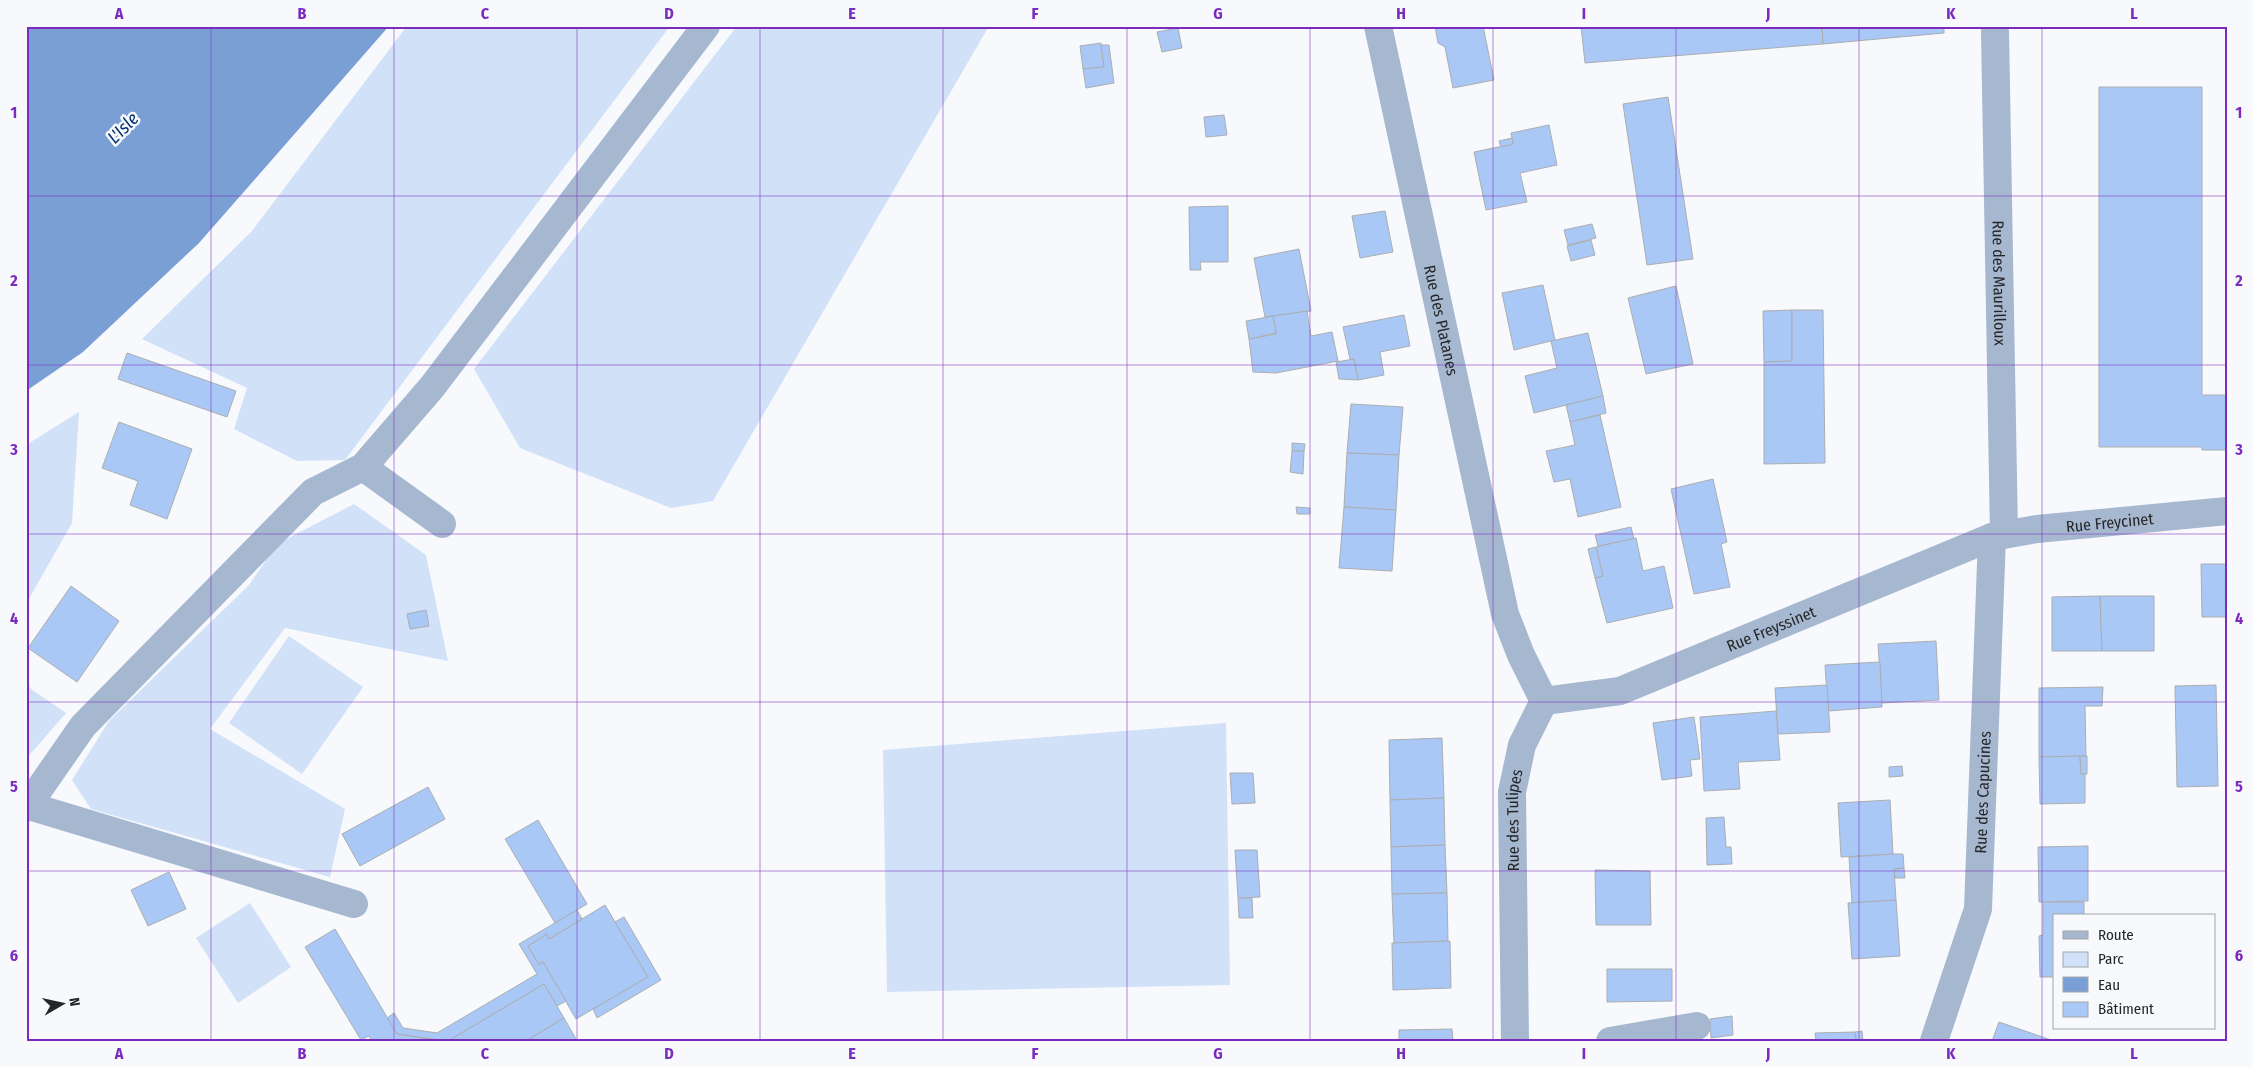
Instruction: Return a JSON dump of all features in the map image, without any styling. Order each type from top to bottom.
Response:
[{"type":"street","points":[[354,904],[27,806],[83,726],[306,499],[313,492],[363,467],[432,387],[706,26]]},
{"type":"street","name":"Rue des Platanes","points":[[1378,26],[1505,614],[1521,655],[1544,701]]},
{"type":"street","name":"Rue des Maurilloux","points":[[1994,32],[1998,535]]},
{"type":"street","points":[[363,467],[442,524]]},
{"type":"street","name":"Rue Freycinet","points":[[1998,535],[2227,511]]},
{"type":"street","name":"Rue Freyssinet","points":[[1544,701],[1620,691],[1998,535]]},
{"type":"street","name":"Rue des Capucines","points":[[1934,1041],[1978,909],[1998,535]]},
{"type":"street","name":"Rue des Tulipes","points":[[1515,1041],[1512,792],[1522,745],[1544,701]]},
{"type":"street","points":[[1610,1041],[1697,1026]]},
{"type":"green space","points":[[407,26],[670,26],[345,460],[297,461],[234,429],[247,388],[142,339],[252,231]]},
{"type":"green space","points":[[737,26],[989,26],[713,501],[671,508],[520,448],[474,369]]},
{"type":"green space","points":[[79,412],[72,523],[26,604],[26,445]]},
{"type":"green space","points":[[354,504],[426,555],[448,661],[285,628],[210,729],[345,809],[330,877],[91,809],[72,780],[109,721],[249,585],[277,544]]},
{"type":"green space","points":[[289,636],[363,687],[302,774],[229,723]]},
{"type":"green space","points":[[26,681],[31,689],[66,713],[26,759]]},
{"type":"green space","points":[[1226,723],[1230,985],[887,992],[883,750]]},
{"type":"green space","points":[[250,903],[291,967],[238,1003],[196,938]]},
{"type":"water","name":"L'Isle","points":[[26,26],[389,26],[199,243],[83,352],[26,391]]},
{"type":"building","points":[[1435,26],[1483,26],[1494,80],[1453,88],[1445,47],[1438,43]]},
{"type":"building","points":[[1581,26],[1822,26],[1823,44],[1585,63]]},
{"type":"building","points":[[1822,26],[1944,26],[1944,33],[1823,44]]},
{"type":"building","points":[[1178,28],[1182,48],[1162,52],[1157,32]]},
{"type":"building","points":[[1101,43],[1104,67],[1083,69],[1080,46]]},
{"type":"building","points":[[1101,45],[1109,45],[1114,83],[1086,88],[1083,69],[1104,67]]},
{"type":"building","points":[[2099,87],[2202,87],[2202,395],[2227,395],[2227,450],[2202,450],[2202,447],[2099,447]]},
{"type":"building","points":[[1668,97],[1693,259],[1647,265],[1623,104]]},
{"type":"building","points":[[1224,115],[1227,135],[1206,137],[1204,117]]},
{"type":"building","points":[[1549,125],[1557,165],[1520,173],[1527,202],[1486,210],[1474,152],[1513,144],[1511,133]]},
{"type":"building","points":[[1512,138],[1513,144],[1501,147],[1499,141]]},
{"type":"building","points":[[1228,206],[1228,262],[1200,262],[1201,270],[1190,270],[1189,207]]},
{"type":"building","points":[[1385,211],[1393,252],[1360,258],[1352,216]]},
{"type":"building","points":[[1592,224],[1596,238],[1568,245],[1564,230]]},
{"type":"building","points":[[1591,240],[1595,255],[1571,261],[1567,246]]},
{"type":"building","points":[[1299,249],[1311,311],[1265,317],[1254,258]]},
{"type":"building","points":[[1543,285],[1555,340],[1514,350],[1502,293]]},
{"type":"building","points":[[1676,286],[1693,364],[1646,374],[1628,298]]},
{"type":"building","points":[[1792,310],[1792,361],[1764,362],[1763,311]]},
{"type":"building","points":[[1792,310],[1823,310],[1825,463],[1764,464],[1764,362],[1792,361]]},
{"type":"building","points":[[1307,311],[1311,336],[1332,332],[1338,361],[1276,373],[1253,372],[1249,339],[1276,334],[1273,316]]},
{"type":"building","points":[[1404,315],[1410,346],[1380,352],[1384,375],[1358,380],[1354,359],[1350,359],[1343,327]]},
{"type":"building","points":[[1273,316],[1276,333],[1249,339],[1246,321]]},
{"type":"building","points":[[1588,333],[1603,396],[1534,413],[1525,376],[1557,368],[1551,341]]},
{"type":"building","points":[[127,353],[236,391],[227,417],[118,379]]},
{"type":"building","points":[[1354,359],[1358,380],[1339,379],[1336,362]]},
{"type":"building","points":[[1603,396],[1606,413],[1570,422],[1566,405]]},
{"type":"building","points":[[1351,404],[1403,407],[1399,455],[1347,453]]},
{"type":"building","points":[[1600,415],[1621,507],[1578,517],[1570,479],[1554,482],[1546,451],[1575,445],[1570,422]]},
{"type":"building","points":[[119,422],[192,449],[167,519],[130,505],[138,481],[102,468]]},
{"type":"building","points":[[1292,443],[1305,444],[1304,451],[1292,451]]},
{"type":"building","points":[[1292,451],[1304,451],[1303,474],[1290,472]]},
{"type":"building","points":[[1347,453],[1399,455],[1396,510],[1344,507]]},
{"type":"building","points":[[1713,479],[1727,542],[1721,544],[1730,587],[1694,594],[1671,489]]},
{"type":"building","points":[[1296,507],[1310,508],[1310,514],[1297,514]]},
{"type":"building","points":[[1344,507],[1396,510],[1392,571],[1339,568]]},
{"type":"building","points":[[1631,527],[1634,539],[1598,546],[1595,535]]},
{"type":"building","points":[[1636,538],[1643,571],[1664,566],[1673,608],[1607,623],[1595,578],[1603,576],[1596,547]]},
{"type":"building","points":[[1596,547],[1603,576],[1595,578],[1588,549]]},
{"type":"building","points":[[2201,564],[2227,564],[2227,617],[2202,617]]},
{"type":"building","points":[[71,586],[119,621],[77,682],[28,648]]},
{"type":"building","points":[[2100,596],[2102,651],[2052,651],[2052,597]]},
{"type":"building","points":[[2100,596],[2154,596],[2154,651],[2102,651]]},
{"type":"building","points":[[426,610],[429,626],[410,629],[407,614]]},
{"type":"building","points":[[1936,641],[1939,700],[1882,703],[1878,644]]},
{"type":"building","points":[[1880,662],[1882,707],[1828,711],[1825,665]]},
{"type":"building","points":[[1827,685],[1830,732],[1778,734],[1775,688]]},
{"type":"building","points":[[2216,685],[2218,786],[2177,787],[2175,686]]},
{"type":"building","points":[[2103,687],[2102,706],[2085,706],[2086,756],[2039,757],[2039,688]]},
{"type":"building","points":[[1776,711],[1780,760],[1738,762],[1740,789],[1704,791],[1700,717]]},
{"type":"building","points":[[1694,717],[1700,759],[1690,760],[1692,776],[1662,780],[1653,723]]},
{"type":"building","points":[[1442,738],[1444,798],[1390,800],[1389,740]]},
{"type":"building","points":[[2080,756],[2081,774],[2085,774],[2085,803],[2040,804],[2039,757]]},
{"type":"building","points":[[2080,756],[2087,756],[2087,774],[2081,774]]},
{"type":"building","points":[[1902,766],[1903,776],[1889,777],[1889,767]]},
{"type":"building","points":[[1230,773],[1253,773],[1255,803],[1232,804]]},
{"type":"building","points":[[428,787],[445,819],[360,866],[342,834]]},
{"type":"building","points":[[1444,798],[1445,845],[1391,847],[1390,800]]},
{"type":"building","points":[[1890,800],[1893,854],[1841,857],[1838,803]]},
{"type":"building","points":[[1724,817],[1726,847],[1731,847],[1732,864],[1707,865],[1706,818]]},
{"type":"building","points":[[538,820],[587,904],[555,923],[505,839]]},
{"type":"building","points":[[1445,845],[1447,893],[1392,894],[1391,847]]},
{"type":"building","points":[[2088,846],[2088,901],[2039,902],[2038,847]]},
{"type":"building","points":[[1235,850],[1257,850],[1260,897],[1238,898]]},
{"type":"building","points":[[1903,854],[1904,868],[1894,869],[1896,900],[1852,903],[1849,857]]},
{"type":"building","points":[[1904,868],[1905,878],[1895,878],[1894,869]]},
{"type":"building","points":[[1595,870],[1650,871],[1651,925],[1596,925]]},
{"type":"building","points":[[169,872],[186,909],[148,926],[131,890]]},
{"type":"building","points":[[1447,893],[1448,941],[1394,943],[1392,894]]},
{"type":"building","points":[[1238,898],[1252,898],[1253,918],[1239,918]]},
{"type":"building","points":[[1896,900],[1900,956],[1852,959],[1848,903]]},
{"type":"building","points":[[2043,902],[2084,902],[2084,914],[2053,914],[2053,977],[2040,977],[2039,936],[2043,935]]},
{"type":"building","points":[[605,905],[648,977],[576,1019],[543,962],[539,965],[528,946],[547,934],[549,939]]},
{"type":"building","points":[[577,910],[582,919],[549,939],[547,934],[528,946],[539,965],[543,962],[566,1001],[557,1006],[544,984],[448,1041],[397,1034],[387,1018],[394,1013],[403,1028],[437,1033],[537,974],[519,944]]},
{"type":"building","points":[[624,917],[661,980],[597,1018],[593,1009],[648,977],[615,922]]},
{"type":"building","points":[[335,929],[397,1034],[442,1041],[372,1041],[369,1036],[361,1040],[305,947]]},
{"type":"building","points":[[1450,941],[1451,988],[1393,990],[1392,943]]},
{"type":"building","points":[[1607,969],[1672,969],[1672,1001],[1607,1002]]},
{"type":"building","points":[[544,984],[564,1018],[526,1041],[448,1041]]},
{"type":"building","points":[[1732,1016],[1733,1035],[1711,1038],[1710,1019]]},
{"type":"building","points":[[564,1018],[576,1039],[573,1041],[526,1041]]},
{"type":"building","points":[[1999,1022],[2054,1041],[1992,1041]]},
{"type":"building","points":[[1452,1029],[1453,1041],[1399,1041],[1399,1030]]},
{"type":"building","points":[[1862,1031],[1863,1041],[1856,1041],[1855,1032]]},
{"type":"building","points":[[1855,1032],[1856,1041],[1816,1041],[1815,1033]]}]
